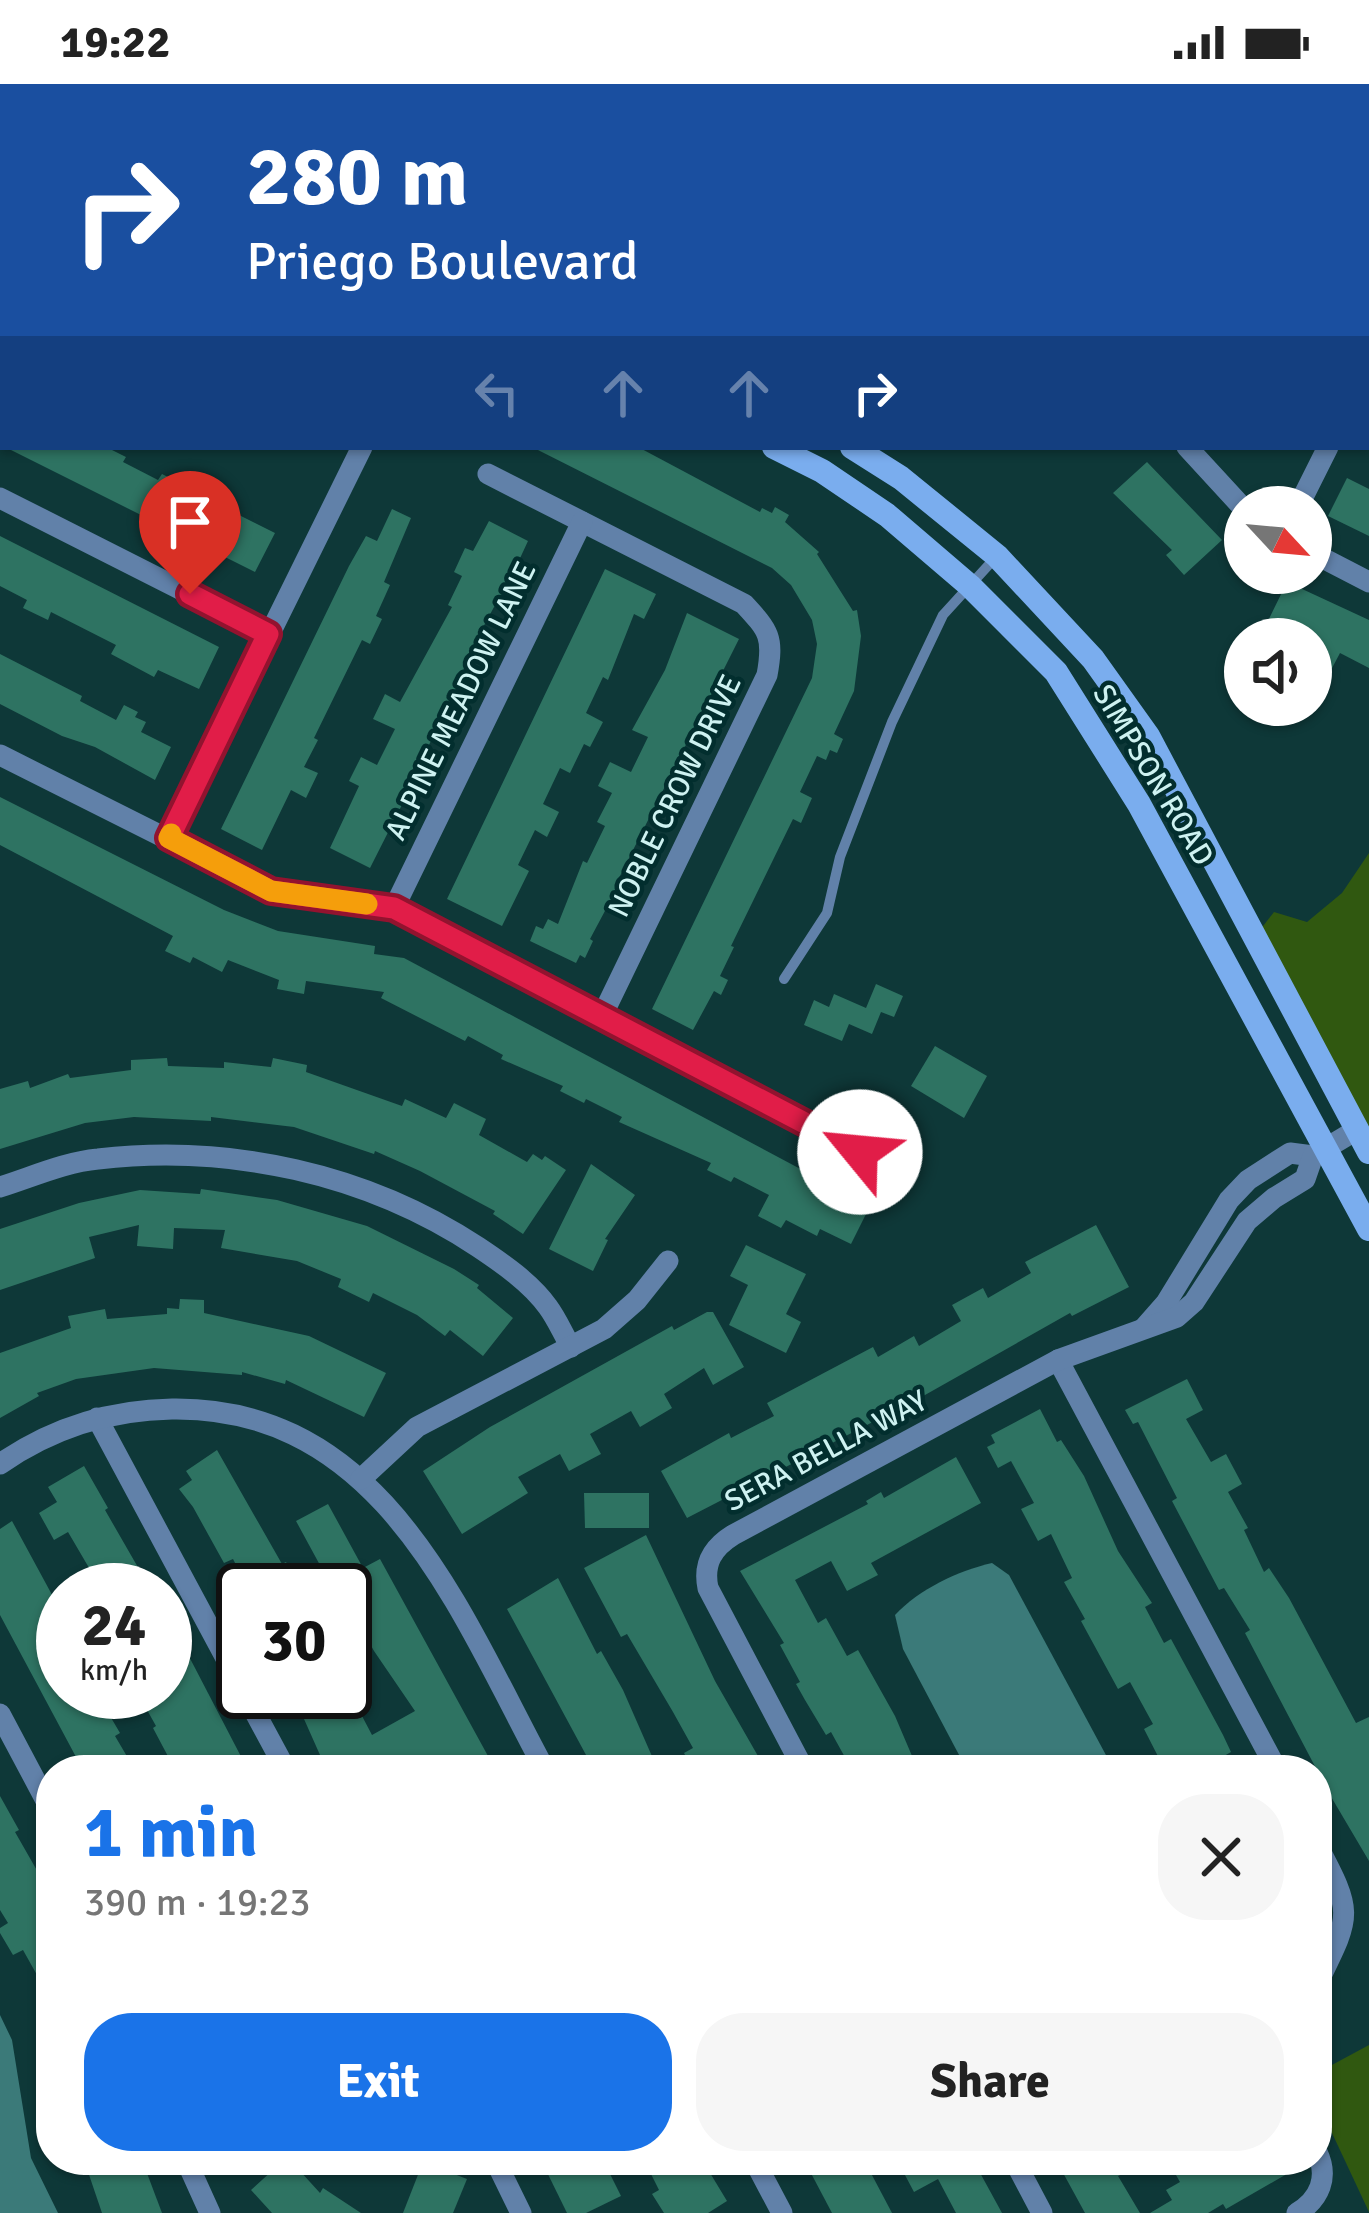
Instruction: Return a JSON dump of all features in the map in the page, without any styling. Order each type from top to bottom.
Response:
[{"type":"main road","name":"SIMPSON ROAD","points":[[780,450],[822,471],[887,515],[970,586],[1056,672],[1139,804],[1320,1152],[1369,1229]]},
{"type":"main road","name":"SIMPSON ROAD","points":[[857,450],[902,478],[997,556],[1093,659],[1148,736],[1363,1141]]},
{"type":"street","points":[[169,838],[360,450]]},
{"type":"street","points":[[1190,450],[1224,487]]},
{"type":"street","points":[[1308,486],[1326,450]]},
{"type":"street","name":"NOBLE CROW DRIVE","points":[[488,474],[744,604],[767,628],[772,649],[767,675],[602,1016]]},
{"type":"street","points":[[0,498],[268,634]]},
{"type":"street","name":"ALPINE MEADOW LANE","points":[[394,908],[581,521]]},
{"type":"street","points":[[1332,562],[1369,581]]},
{"type":"street","points":[[0,754],[271,891],[394,908],[860,1152],[888,1142]]},
{"type":"street","name":"SERA BELLA WAY","points":[[797,1755],[708,1588],[711,1555],[733,1535],[1058,1360],[1143,1328],[1166,1303],[1238,1189],[1290,1153],[1320,1152],[1363,1141]]},
{"type":"street","points":[[0,1186],[93,1159],[200,1156],[274,1164],[345,1182],[454,1231],[500,1261],[547,1305],[571,1347]]},
{"type":"street","points":[[361,1479],[417,1427],[604,1329],[668,1262]]},
{"type":"street","points":[[1058,1360],[1269,1755]]},
{"type":"street","points":[[0,1464],[69,1426],[132,1410],[190,1409],[248,1417],[293,1435],[339,1460],[378,1494],[433,1566],[536,1755]]},
{"type":"street","points":[[98,1418],[216,1639]]},
{"type":"street","points":[[0,1714],[36,1782]]},
{"type":"street","points":[[259,1719],[278,1755]]},
{"type":"street","points":[[1332,1874],[1346,1916],[1332,1949]]},
{"type":"street","points":[[193,2175],[210,2213]]},
{"type":"street","points":[[502,2175],[521,2213]]},
{"type":"street","points":[[762,2175],[782,2213]]},
{"type":"street","points":[[1022,2175],[1042,2213]]},
{"type":"street","points":[[1297,2213],[1313,2201],[1322,2175]]},
{"type":"lane","points":[[784,979],[827,913],[839,857],[892,722],[943,615],[997,556]]},
{"type":"green space","points":[[1369,853],[1369,1162],[1260,930],[1274,912],[1307,922],[1342,893]]},
{"type":"green space","points":[[1369,2045],[1369,2212],[1332,2133],[1332,2065]]},
{"type":"water","points":[[992,1563],[1009,1575],[1106,1755],[959,1755],[903,1649],[895,1615],[940,1582]]},
{"type":"water","points":[[0,2015],[12,2040],[31,2158],[58,2213],[0,2213]]},
{"type":"building","points":[[11,450],[112,450],[126,457],[123,462],[158,480],[162,474],[192,489],[196,480],[210,488],[207,493],[218,498],[215,503],[275,533],[255,572]]},
{"type":"building","points":[[538,450],[644,450],[760,512],[762,508],[772,513],[775,507],[789,515],[785,522],[819,552],[853,611],[857,610],[861,636],[854,691],[834,734],[843,739],[837,753],[830,750],[826,760],[817,756],[800,792],[812,798],[801,823],[793,819],[731,946],[720,976],[728,980],[721,995],[714,991],[693,1030],[652,1009],[812,678],[817,644],[812,620],[791,585],[772,568]]},
{"type":"building","points":[[1147,462],[1222,540],[1184,575],[1166,555],[1172,550],[1113,493]]},
{"type":"building","points":[[1347,478],[1369,489],[1369,536],[1332,518]]},
{"type":"building","points":[[392,509],[411,518],[384,582],[390,585],[376,616],[382,619],[370,644],[362,640],[314,738],[318,740],[304,767],[318,773],[306,798],[291,790],[262,850],[221,829],[349,566],[366,536],[377,541]]},
{"type":"building","points":[[489,521],[528,541],[466,659],[429,745],[407,780],[413,783],[370,868],[330,848],[359,786],[349,781],[361,757],[377,765],[395,729],[373,719],[385,694],[400,702],[452,607],[448,605],[462,576],[454,572],[465,548],[473,551]]},
{"type":"building","points":[[0,536],[219,647],[199,689],[158,670],[154,677],[111,654],[116,645],[51,612],[48,620],[23,608],[27,600],[0,586]]},
{"type":"building","points":[[605,569],[656,594],[644,619],[634,614],[608,680],[603,677],[586,713],[603,722],[590,747],[584,744],[570,773],[560,768],[543,804],[559,812],[547,837],[535,830],[518,865],[529,871],[502,926],[447,899]]},
{"type":"building","points":[[1281,594],[1313,594],[1369,620],[1369,668],[1340,653],[1332,668],[1332,618],[1269,618]]},
{"type":"building","points":[[687,613],[739,639],[619,878],[585,958],[580,955],[576,963],[530,941],[536,926],[543,929],[548,919],[558,924],[583,861],[587,863],[605,826],[597,822],[612,793],[598,786],[610,762],[631,772],[648,737],[632,730],[665,670]]},
{"type":"building","points":[[0,654],[82,696],[80,701],[116,720],[124,705],[138,712],[135,717],[146,722],[141,732],[171,747],[155,780],[0,704]]},
{"type":"building","points":[[0,797],[224,910],[278,931],[375,946],[374,954],[404,958],[870,1206],[851,1244],[820,1229],[817,1236],[786,1220],[781,1228],[758,1216],[769,1195],[734,1177],[731,1182],[707,1170],[711,1163],[619,1122],[622,1117],[560,1091],[563,1086],[501,1059],[503,1055],[468,1036],[465,1041],[381,998],[384,992],[306,981],[304,994],[277,989],[279,980],[228,960],[222,972],[193,957],[190,963],[165,951],[173,936],[0,845]]},
{"type":"building","points":[[876,984],[903,996],[894,1017],[881,1012],[872,1034],[849,1024],[842,1041],[804,1025],[814,1000],[829,1007],[834,994],[866,1008]]},
{"type":"building","points":[[935,1046],[987,1076],[964,1118],[911,1086]]},
{"type":"building","points":[[167,1058],[168,1066],[224,1068],[224,1062],[271,1067],[273,1058],[307,1065],[306,1072],[402,1106],[405,1099],[446,1118],[454,1103],[486,1119],[479,1135],[527,1162],[533,1154],[542,1160],[545,1156],[566,1170],[523,1234],[495,1211],[420,1171],[375,1151],[294,1127],[211,1117],[211,1121],[134,1117],[85,1123],[0,1149],[0,1089],[28,1081],[30,1088],[68,1074],[70,1078],[131,1070],[131,1060]]},
{"type":"building","points":[[591,1164],[635,1195],[605,1239],[593,1271],[549,1249]]},
{"type":"building","points":[[201,1189],[277,1200],[367,1226],[454,1269],[479,1285],[513,1318],[483,1356],[450,1330],[445,1336],[417,1315],[373,1293],[369,1302],[338,1287],[341,1279],[297,1261],[221,1248],[225,1230],[174,1228],[173,1249],[137,1246],[139,1225],[89,1237],[95,1258],[0,1290],[0,1229],[79,1203],[140,1190],[200,1194]]},
{"type":"building","points":[[1096,1225],[1129,1287],[1070,1313],[925,1395],[687,1518],[661,1471],[729,1433],[731,1438],[774,1416],[767,1403],[873,1347],[878,1357],[914,1336],[919,1346],[961,1321],[952,1305],[983,1288],[988,1298],[1031,1273],[1025,1262]]},
{"type":"building","points":[[746,1245],[806,1274],[786,1314],[801,1322],[786,1353],[729,1325],[748,1285],[730,1276]]},
{"type":"building","points":[[180,1299],[204,1300],[204,1313],[309,1336],[386,1373],[364,1417],[286,1380],[285,1384],[242,1372],[154,1368],[76,1379],[37,1393],[39,1396],[0,1418],[0,1353],[71,1328],[68,1316],[105,1309],[107,1319],[167,1314],[167,1308],[179,1309]]},
{"type":"building","points":[[713,1312],[744,1367],[713,1385],[704,1368],[664,1394],[672,1408],[640,1427],[631,1411],[590,1434],[601,1454],[569,1471],[560,1454],[518,1477],[528,1493],[462,1534],[423,1471],[490,1427],[672,1326],[674,1330]]},
{"type":"building","points":[[1187,1379],[1203,1410],[1186,1419],[1211,1462],[1226,1454],[1242,1484],[1228,1492],[1264,1572],[1269,1568],[1289,1598],[1356,1723],[1369,1717],[1369,1861],[1332,1798],[1332,1755],[1309,1755],[1245,1633],[1250,1630],[1224,1588],[1219,1590],[1172,1501],[1177,1498],[1138,1422],[1133,1424],[1125,1410]]},
{"type":"building","points":[[1040,1409],[1057,1442],[1061,1440],[1084,1476],[1118,1551],[1152,1603],[1145,1607],[1164,1643],[1171,1639],[1231,1752],[1157,1755],[1144,1729],[1153,1724],[1130,1682],[1118,1689],[1064,1582],[1072,1578],[1051,1534],[1038,1541],[1021,1509],[1034,1503],[1011,1461],[998,1468],[987,1447],[995,1443],[991,1435]]},
{"type":"building","points":[[217,1450],[281,1563],[235,1563],[233,1559],[224,1563],[179,1489],[192,1480],[186,1471]]},
{"type":"building","points":[[956,1457],[981,1503],[871,1563],[878,1575],[847,1591],[831,1561],[795,1580],[818,1623],[826,1618],[847,1656],[858,1650],[912,1755],[844,1755],[805,1700],[780,1645],[784,1643],[740,1571],[868,1504],[881,1492],[884,1498]]},
{"type":"building","points":[[84,1466],[135,1563],[86,1563],[68,1532],[54,1540],[39,1513],[57,1502],[48,1487]]},
{"type":"building","points":[[584,1493],[649,1493],[649,1528],[585,1528]]},
{"type":"building","points":[[328,1504],[360,1563],[319,1563],[296,1521]]},
{"type":"building","points":[[12,1521],[36,1565],[36,1682],[0,1615],[0,1529]]},
{"type":"building","points":[[646,1535],[715,1681],[757,1755],[685,1755],[693,1748],[627,1634],[621,1637],[584,1568]]},
{"type":"building","points":[[380,1559],[487,1755],[320,1755],[304,1719],[364,1719],[372,1735],[415,1711],[374,1651],[372,1563]]},
{"type":"building","points":[[558,1578],[597,1654],[601,1651],[623,1690],[651,1755],[586,1755],[507,1609]]},
{"type":"building","points":[[192,1662],[216,1708],[216,1719],[221,1719],[240,1755],[167,1755],[152,1719],[192,1719]]},
{"type":"building","points":[[56,1719],[112,1719],[126,1755],[75,1755]]},
{"type":"building","points":[[0,1796],[36,1869],[36,1973],[23,1950],[13,1955],[0,1933],[8,1923],[0,1910]]},
{"type":"building","points":[[89,2175],[148,2175],[162,2213],[102,2213]]},
{"type":"building","points":[[268,2175],[304,2175],[320,2193],[323,2188],[361,2213],[272,2213],[251,2190]]},
{"type":"building","points":[[418,2175],[467,2179],[453,2213],[403,2213]]},
{"type":"building","points":[[548,2175],[610,2175],[621,2196],[586,2213],[567,2213]]},
{"type":"building","points":[[652,2175],[711,2175],[727,2201],[708,2213],[664,2213],[652,2194],[659,2190]]},
{"type":"building","points":[[812,2175],[872,2175],[892,2213],[832,2213]]},
{"type":"building","points":[[905,2175],[981,2175],[1002,2213],[956,2213],[938,2179],[914,2192]]},
{"type":"building","points":[[1064,2175],[1120,2175],[1140,2213],[1085,2213]]},
{"type":"building","points":[[1176,2175],[1285,2175],[1226,2209],[1223,2204],[1208,2213],[1150,2213],[1172,2200],[1166,2190],[1180,2182]]},
{"type":"slow traffic","points":[[171,834],[169,838],[271,891],[367,904]]},
{"type":"route","points":[[190,594],[268,634],[169,838],[271,891],[394,908],[860,1152]]}]
